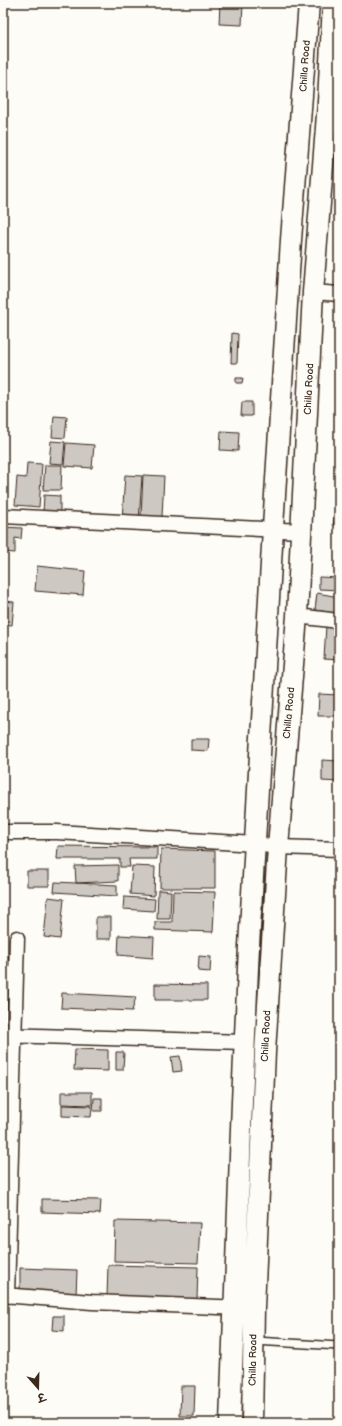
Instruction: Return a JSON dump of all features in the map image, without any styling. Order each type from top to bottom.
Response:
[{"type":"main road","name":"Chilla Road","points":[[230,1423],[244,1042],[255,844],[292,240],[309,3]]},
{"type":"main road","name":"Chilla Road","points":[[252,1423],[254,1308],[266,1044],[278,847],[296,616],[306,458],[313,292],[333,102],[333,3]]},
{"type":"street","points":[[313,292],[339,294]]},
{"type":"street","points":[[3,516],[301,531]]},
{"type":"street","points":[[296,616],[339,621]]},
{"type":"street","points":[[3,832],[57,832],[339,850]]},
{"type":"street","points":[[17,938],[8,1035],[5,1296],[92,1302],[254,1308]]},
{"type":"street","points":[[8,1035],[244,1042]]},
{"type":"lane","points":[[253,1341],[339,1346]]},
{"type":"building","points":[[220,3],[243,3],[242,25],[219,24]]},
{"type":"building","points":[[232,333],[238,334],[237,363],[231,363]]},
{"type":"building","points":[[339,357],[339,391],[335,390]]},
{"type":"building","points":[[236,378],[243,378],[242,383],[236,383]]},
{"type":"building","points":[[339,397],[339,416],[337,415]]},
{"type":"building","points":[[242,402],[252,402],[252,416],[241,416]]},
{"type":"building","points":[[54,416],[67,417],[65,438],[52,437]]},
{"type":"building","points":[[339,422],[339,448],[336,448]]},
{"type":"building","points":[[221,431],[239,432],[238,451],[220,450]]},
{"type":"building","points":[[51,441],[65,442],[63,464],[49,463]]},
{"type":"building","points":[[66,443],[94,445],[92,468],[64,466]]},
{"type":"building","points":[[3,460],[5,460],[3,480]]},
{"type":"building","points":[[27,463],[42,464],[39,507],[15,505],[17,477],[26,478]]},
{"type":"building","points":[[45,465],[62,465],[61,490],[43,490]]},
{"type":"building","points":[[125,475],[142,476],[139,521],[122,520]]},
{"type":"building","points":[[143,475],[164,476],[162,517],[141,516]]},
{"type":"building","points":[[338,475],[339,498],[337,498]]},
{"type":"building","points":[[44,495],[60,496],[60,513],[43,512]]},
{"type":"building","points":[[335,512],[339,513],[339,525],[333,525]]},
{"type":"building","points":[[3,527],[22,528],[21,539],[15,538],[15,553],[3,552]]},
{"type":"building","points":[[37,566],[85,571],[83,595],[35,591]]},
{"type":"building","points":[[319,577],[339,578],[339,590],[319,589]]},
{"type":"building","points":[[317,593],[339,597],[339,614],[315,610]]},
{"type":"building","points":[[3,601],[14,602],[12,625],[3,624]]},
{"type":"building","points":[[326,625],[339,626],[339,660],[324,659]]},
{"type":"building","points":[[319,694],[339,695],[339,716],[318,716]]},
{"type":"building","points":[[191,739],[209,739],[208,751],[191,750]]},
{"type":"building","points":[[322,760],[339,761],[339,782],[322,781]]},
{"type":"building","points":[[58,846],[157,847],[157,859],[129,859],[130,867],[120,867],[120,859],[57,859]]},
{"type":"building","points":[[161,849],[215,851],[215,888],[160,888]]},
{"type":"building","points":[[118,865],[118,881],[76,883],[75,866]]},
{"type":"building","points":[[132,866],[155,867],[154,896],[130,894]]},
{"type":"building","points":[[27,871],[49,871],[49,886],[27,886]]},
{"type":"building","points":[[55,882],[117,885],[117,896],[54,892]]},
{"type":"building","points":[[158,890],[171,891],[170,919],[157,919]]},
{"type":"building","points":[[173,891],[215,892],[213,932],[155,930],[155,922],[172,922]]},
{"type":"building","points":[[48,897],[64,899],[60,939],[44,937]]},
{"type":"building","points":[[124,897],[155,899],[154,911],[123,909]]},
{"type":"building","points":[[96,917],[111,917],[111,939],[96,939]]},
{"type":"building","points":[[119,935],[154,937],[153,958],[118,955]]},
{"type":"building","points":[[3,955],[14,957],[6,1003],[3,1002]]},
{"type":"building","points":[[199,956],[211,957],[210,972],[198,971]]},
{"type":"building","points":[[155,984],[207,985],[207,1000],[155,1000]]},
{"type":"building","points":[[62,993],[136,997],[132,1011],[61,1008]]},
{"type":"building","points":[[75,1049],[108,1050],[108,1071],[74,1070]]},
{"type":"building","points":[[116,1052],[124,1052],[123,1070],[116,1070]]},
{"type":"building","points":[[180,1056],[182,1071],[173,1072],[171,1057]]},
{"type":"building","points":[[61,1092],[92,1092],[92,1105],[61,1104]]},
{"type":"building","points":[[94,1098],[102,1098],[102,1111],[93,1111]]},
{"type":"building","points":[[62,1105],[92,1106],[91,1117],[62,1116]]},
{"type":"building","points":[[42,1199],[101,1200],[100,1214],[42,1212]]},
{"type":"building","points":[[115,1221],[200,1223],[198,1263],[114,1261]]},
{"type":"building","points":[[108,1265],[198,1267],[197,1299],[107,1297]]},
{"type":"building","points":[[20,1268],[77,1270],[76,1296],[20,1295]]},
{"type":"building","points":[[53,1316],[64,1316],[64,1331],[52,1330]]},
{"type":"building","points":[[181,1386],[195,1386],[194,1416],[180,1416]]}]
